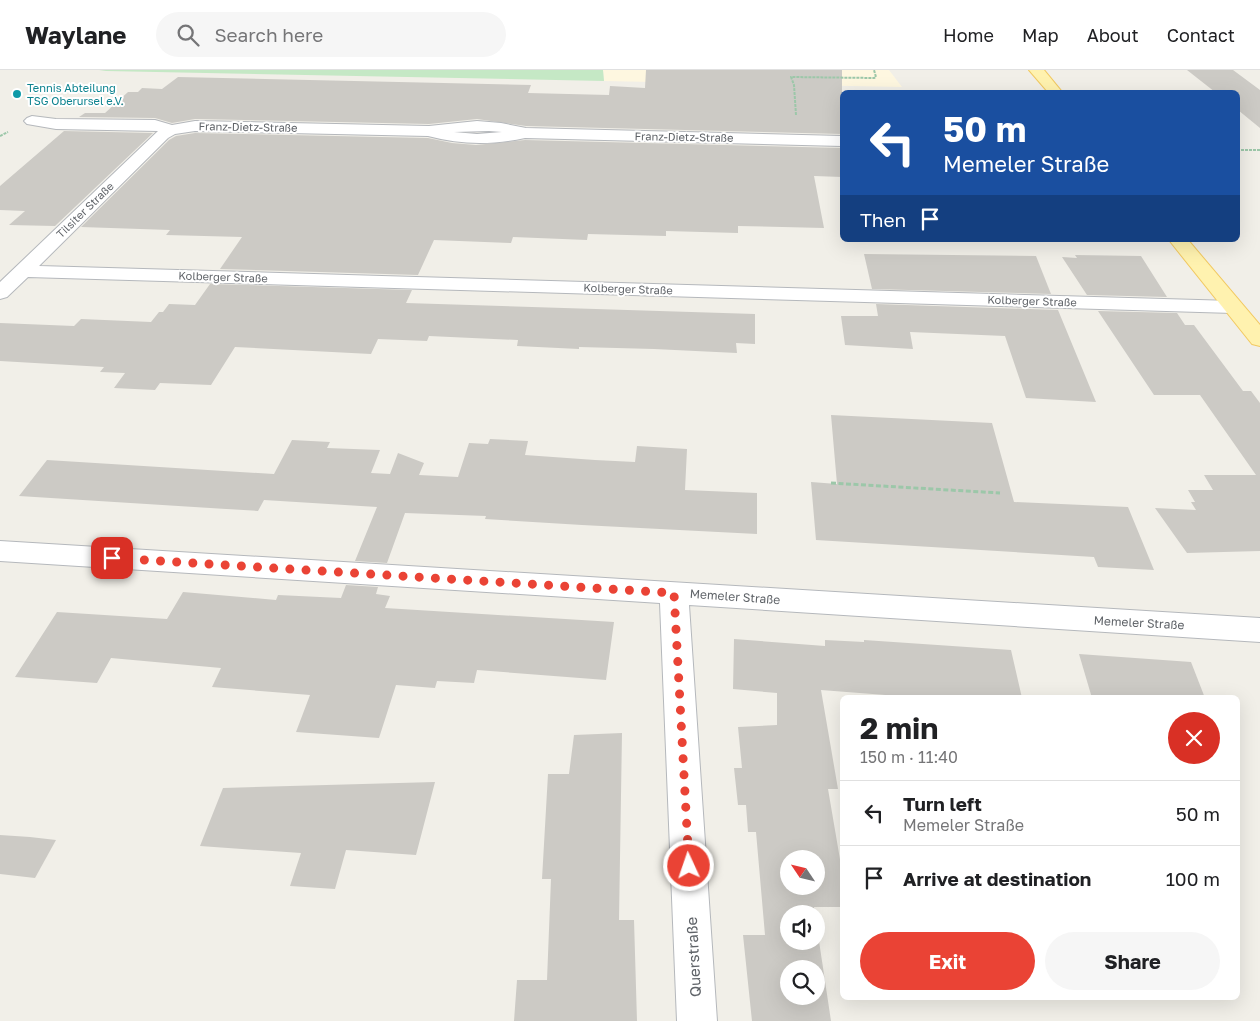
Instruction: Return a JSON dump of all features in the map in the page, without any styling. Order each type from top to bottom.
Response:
[{"type":"main road","points":[[1036,70],[1053,90]]},
{"type":"main road","points":[[1180,242],[1260,339]]},
{"type":"street","name":"Franz-Dietz-Straße","points":[[32,122],[155,125],[171,130],[195,126],[429,131],[455,126],[479,133],[506,127],[525,133],[840,141]]},
{"type":"street","name":"Tilsiter Straße","points":[[0,293],[162,135],[171,130]]},
{"type":"street","name":"Kolberger Straße","points":[[22,271],[1233,307]]},
{"type":"street","name":"Memeler Straße","points":[[0,551],[1260,630]]},
{"type":"street","name":"Querstraße","points":[[674,593],[697,1021]]},
{"type":"path","points":[[794,85],[791,77],[874,78],[876,77],[874,70]]},
{"type":"path","points":[[1241,150],[1260,150]]},
{"type":"path","points":[[831,483],[1000,494]]},
{"type":"shaded area","points":[[603,70],[889,70],[902,87],[604,81]]},
{"type":"green space","points":[[99,70],[603,70],[604,81],[106,71]]},
{"type":"building","points":[[646,70],[842,70],[840,134],[526,126],[477,119],[429,124],[195,119],[172,123],[155,118],[79,117],[85,113],[105,113],[128,92],[138,92],[142,88],[162,89],[178,77],[531,85],[528,93],[609,95],[610,86],[645,88]]},
{"type":"building","points":[[1187,70],[1233,70],[1260,90],[1260,128],[1240,112],[1240,90],[1212,90]]},
{"type":"building","points":[[64,131],[153,133],[55,226],[9,225],[25,211],[0,210],[0,186]]},
{"type":"building","points":[[195,133],[428,138],[476,145],[525,140],[840,148],[840,177],[814,176],[824,228],[738,226],[738,233],[666,231],[666,236],[588,234],[587,240],[513,237],[511,243],[434,240],[418,275],[220,269],[242,237],[166,235],[170,230],[81,227],[169,140],[176,136]]},
{"type":"building","points":[[864,254],[1036,256],[1051,294],[872,289]]},
{"type":"building","points":[[1075,255],[1141,256],[1167,297],[1087,295],[1062,257],[1077,258]]},
{"type":"building","points":[[210,284],[412,290],[406,303],[755,314],[755,344],[736,343],[737,353],[517,346],[518,340],[429,336],[427,341],[378,339],[371,354],[235,347],[211,385],[160,383],[155,390],[114,388],[125,373],[100,372],[104,367],[0,361],[0,323],[74,326],[81,319],[151,322],[169,304],[195,305]]},
{"type":"building","points":[[876,304],[1058,310],[1096,402],[1026,398],[1005,336],[910,332],[913,349],[845,345],[841,316],[878,316]]},
{"type":"building","points":[[1098,311],[1177,313],[1185,325],[1194,325],[1243,391],[1251,391],[1260,403],[1260,551],[1187,553],[1155,508],[1196,510],[1191,502],[1195,502],[1188,490],[1213,490],[1204,475],[1256,475],[1200,395],[1154,395]]},
{"type":"building","points":[[831,415],[992,423],[1014,502],[1128,507],[1154,570],[1098,567],[1094,557],[816,540],[811,482],[837,484]]},
{"type":"building","points":[[490,439],[528,441],[525,455],[595,460],[635,462],[637,446],[687,449],[685,490],[757,493],[757,534],[485,519],[486,516],[405,513],[387,563],[355,561],[377,507],[264,500],[258,511],[19,496],[47,460],[274,474],[292,440],[330,442],[327,448],[380,450],[371,473],[390,474],[398,453],[424,463],[419,475],[458,477],[469,443],[488,444]]},
{"type":"building","points":[[346,585],[378,587],[376,594],[390,596],[385,608],[614,622],[606,680],[477,670],[474,683],[437,681],[435,688],[396,685],[379,738],[296,732],[310,695],[212,687],[221,668],[111,658],[97,683],[15,677],[57,612],[167,619],[183,592],[276,600],[278,595],[341,598]]},
{"type":"building","points":[[734,639],[825,646],[825,640],[864,642],[864,640],[1011,650],[1021,695],[885,695],[821,690],[838,789],[828,789],[840,859],[840,907],[780,905],[780,950],[820,950],[822,960],[780,960],[780,1005],[825,1005],[825,981],[831,1021],[752,1021],[743,935],[765,935],[756,832],[748,832],[746,805],[738,805],[734,768],[742,768],[738,727],[777,725],[777,693],[733,689]]},
{"type":"building","points":[[1079,654],[1191,662],[1204,695],[1091,695]]},
{"type":"building","points":[[622,733],[619,920],[634,920],[637,1021],[514,1021],[517,980],[547,980],[551,879],[542,879],[548,774],[569,774],[574,735]]},
{"type":"building","points":[[435,782],[416,855],[346,850],[335,889],[290,886],[301,853],[200,846],[223,788]]},
{"type":"building","points":[[0,835],[56,840],[35,878],[0,874]]},
{"type":"place","name":"Tennis Abteilung TSG Oberursel e.V.","points":[[17,94]]},
{"type":"route","points":[[112,558],[674,593],[689,866]]}]
